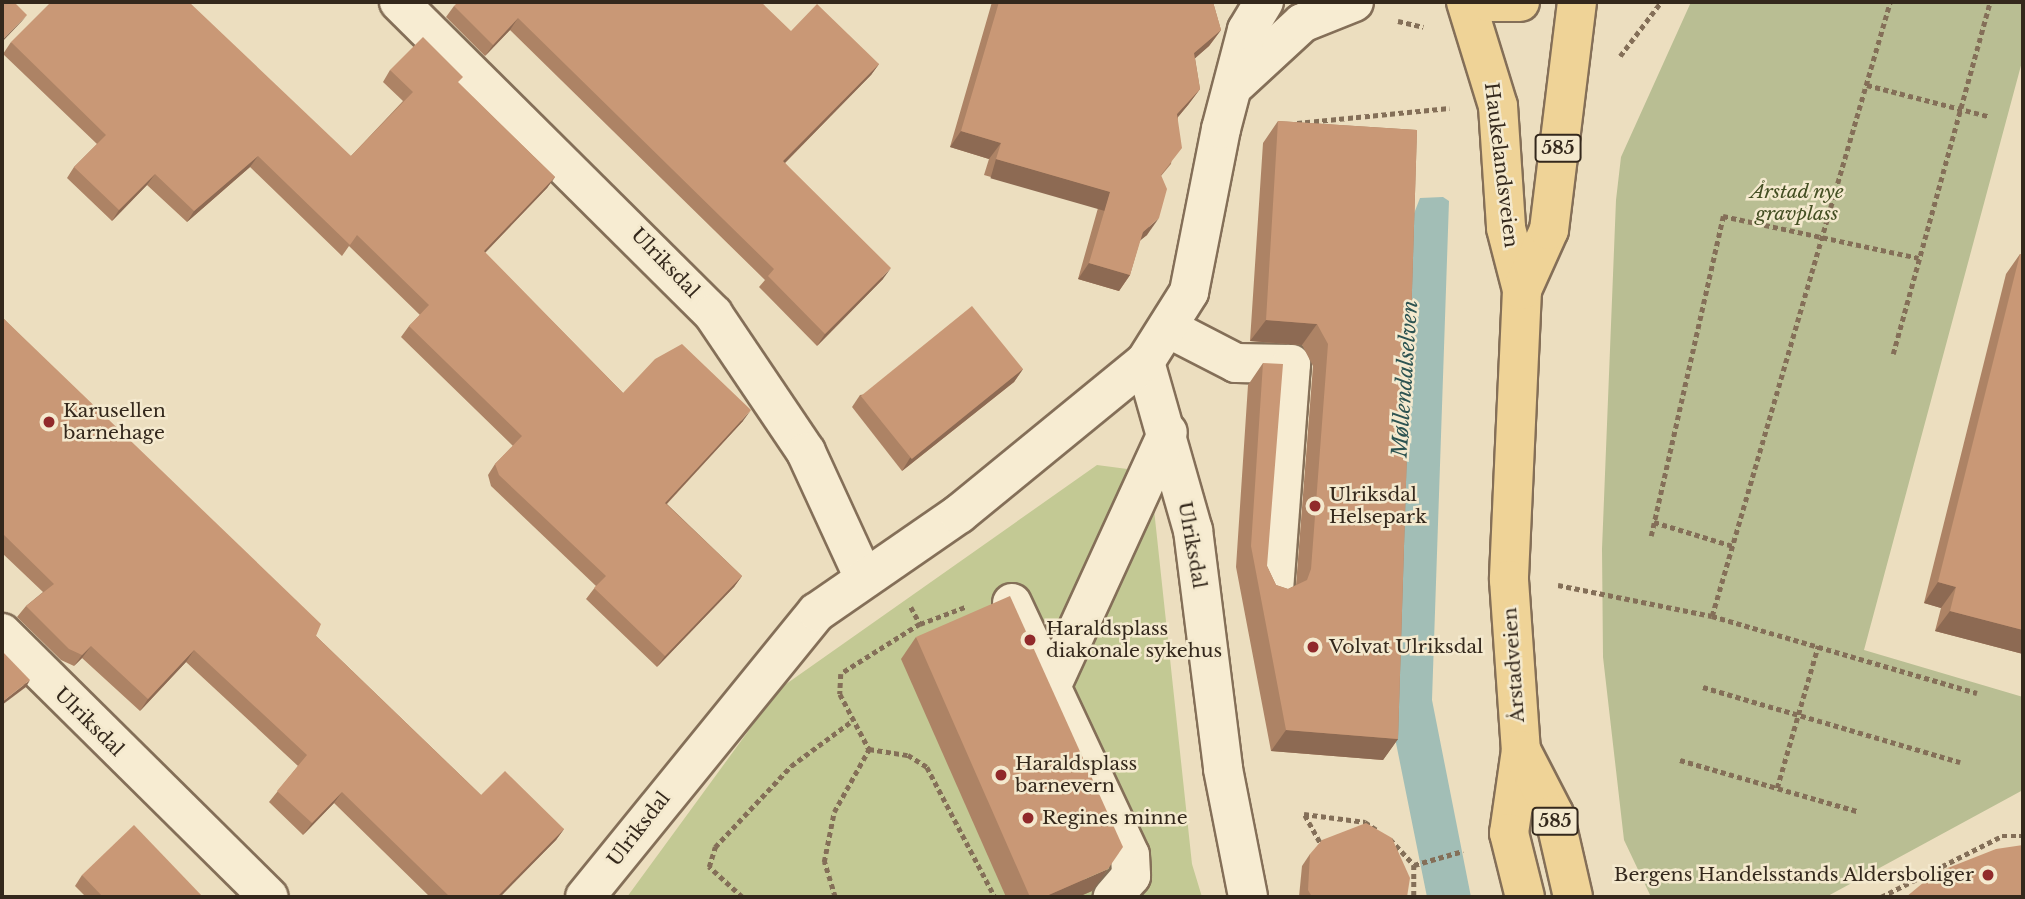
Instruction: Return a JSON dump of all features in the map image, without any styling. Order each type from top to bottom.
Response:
[{"type":"main road","name":"Haukelandsveien","points":[[1466,2],[1497,106],[1506,228],[1522,290],[1509,580]]},
{"type":"main road","points":[[1488,2],[1520,2]]},
{"type":"main road","name":"Haukelandsveien","points":[[1522,290],[1549,230],[1577,2]]},
{"type":"main road","name":"Årstadveien","points":[[1509,580],[1521,750],[1509,833],[1525,897]]},
{"type":"main road","name":"Årstadveien","points":[[1521,750],[1554,814],[1573,897]]},
{"type":"street","name":"Ulriksdal","points":[[399,2],[713,314],[806,452],[875,568]]},
{"type":"street","name":"Ulriksdal","points":[[585,897],[817,612],[875,568],[959,513],[1144,362],[1170,329],[1196,267],[1221,129],[1236,84],[1247,30],[1264,2]]},
{"type":"street","name":"Ulriksdal","points":[[1236,84],[1302,23],[1354,2]]},
{"type":"street","points":[[1170,329],[1236,363],[1291,364],[1273,589]]},
{"type":"street","name":"Ulriksdal","points":[[1144,362],[1168,432],[1193,530],[1223,769],[1248,897]]},
{"type":"street","points":[[1052,685],[1168,432]]},
{"type":"street","points":[[1012,603],[1130,855],[1131,876],[1113,897]]},
{"type":"street","name":"Ulriksdal","points":[[2,634],[269,897]]},
{"type":"path","points":[[1608,64],[1629,50],[1661,2]]},
{"type":"path","points":[[1712,616],[1890,2]]},
{"type":"path","points":[[1893,354],[1990,2]]},
{"type":"path","points":[[1391,22],[1429,31]]},
{"type":"path","points":[[1867,85],[1988,116]]},
{"type":"path","points":[[1292,123],[1462,106]]},
{"type":"path","points":[[1651,536],[1723,216],[1919,258]]},
{"type":"path","points":[[1654,522],[1733,546]]},
{"type":"path","points":[[875,568],[920,624],[841,674],[840,694],[869,749],[908,755],[927,767],[995,897]]},
{"type":"path","points":[[1509,580],[1602,591],[1712,616],[1977,693]]},
{"type":"path","points":[[1777,788],[1818,646]]},
{"type":"path","points":[[1703,687],[1960,762]]},
{"type":"path","points":[[742,897],[709,867],[715,847],[791,766],[852,721]]},
{"type":"path","points":[[835,897],[824,862],[834,813],[869,749]]},
{"type":"path","points":[[1680,760],[1857,811]]},
{"type":"path","points":[[1331,860],[1304,814],[1365,822],[1414,865],[1414,897]]},
{"type":"path","points":[[1881,897],[2002,836],[2023,836]]},
{"type":"path","points":[[1414,865],[1474,848]]},
{"type":"green space","name":"Årstad nye gravplass","points":[[1691,2],[2023,2],[2023,58],[1864,650],[2023,697],[2023,790],[1826,897],[1651,897],[1624,840],[1603,657],[1602,549],[1616,200],[1621,157]]},
{"type":"green space","name":"Haraldsplass diakonale sykehus","points":[[1097,465],[1150,472],[1192,864],[1202,897],[627,897],[779,689]]},
{"type":"water","name":"Møllendalselven","points":[[1443,197],[1449,201],[1432,700],[1471,897],[1427,897],[1393,728],[1401,247],[1420,198]]},
{"type":"building","points":[[2,2],[14,2],[27,15],[2,40]]},
{"type":"building","points":[[51,2],[189,2],[351,156],[413,92],[390,70],[423,37],[463,77],[458,82],[555,177],[484,251],[623,393],[655,359],[682,344],[751,410],[665,503],[742,576],[665,656],[594,588],[606,576],[499,475],[495,464],[522,436],[409,326],[429,305],[357,235],[350,245],[258,156],[194,211],[155,174],[119,210],[74,167],[106,135],[11,42]]},
{"type":"building","points":[[458,2],[761,2],[791,31],[817,4],[879,64],[783,161],[891,268],[825,334],[768,276],[774,269],[518,18],[493,45],[454,6]]},
{"type":"building","points":[[999,2],[1213,2],[1221,30],[1194,53],[1200,89],[1177,114],[1182,148],[1161,175],[1167,189],[1159,218],[1143,232],[1130,275],[1089,263],[1110,192],[996,159],[1001,143],[961,131]]},
{"type":"building","name":"Ulriksdal Helsepark","points":[[1278,121],[1417,130],[1398,739],[1286,730],[1251,546],[1263,363],[1283,364],[1267,566],[1276,585],[1288,589],[1307,580],[1311,569],[1328,344],[1317,324],[1266,320]]},
{"type":"building","points":[[2020,254],[2023,254],[2023,630],[1950,611],[1956,587],[1938,582]]},
{"type":"building","points":[[972,306],[1023,369],[912,459],[861,396]]},
{"type":"building","points":[[2,317],[321,624],[316,636],[481,795],[505,771],[564,829],[497,897],[450,897],[342,792],[312,823],[277,791],[307,755],[194,650],[148,699],[91,646],[82,655],[69,649],[26,606],[54,584],[2,533]]},
{"type":"building","name":"Regines minne","points":[[1010,596],[1123,847],[1108,869],[1044,897],[1030,897],[916,637]]},
{"type":"building","points":[[2,651],[30,680],[2,702]]},
{"type":"building","points":[[1366,823],[1392,838],[1410,878],[1407,897],[1312,897],[1308,890],[1310,854],[1322,840]]},
{"type":"building","points":[[134,825],[203,897],[103,897],[82,875]]},
{"type":"building","name":"Bergens Handelsstands Aldersboliger","points":[[2023,845],[2023,897],[1906,897],[1935,873],[1996,849]]},
{"type":"place","name":"Karusellen barnehage","points":[[49,422]]},
{"type":"place","name":"Ulriksdal Helsepark","points":[[1315,506]]},
{"type":"place","name":"Haraldsplass diakonale sykehus","points":[[1030,640]]},
{"type":"place","name":"Volvat Ulriksdal","points":[[1313,647]]},
{"type":"place","name":"Haraldsplass barnevern","points":[[1001,775]]},
{"type":"place","name":"Regines minne","points":[[1028,818]]},
{"type":"place","name":"Bergens Handelsstands Aldersboliger","points":[[1988,875]]}]
